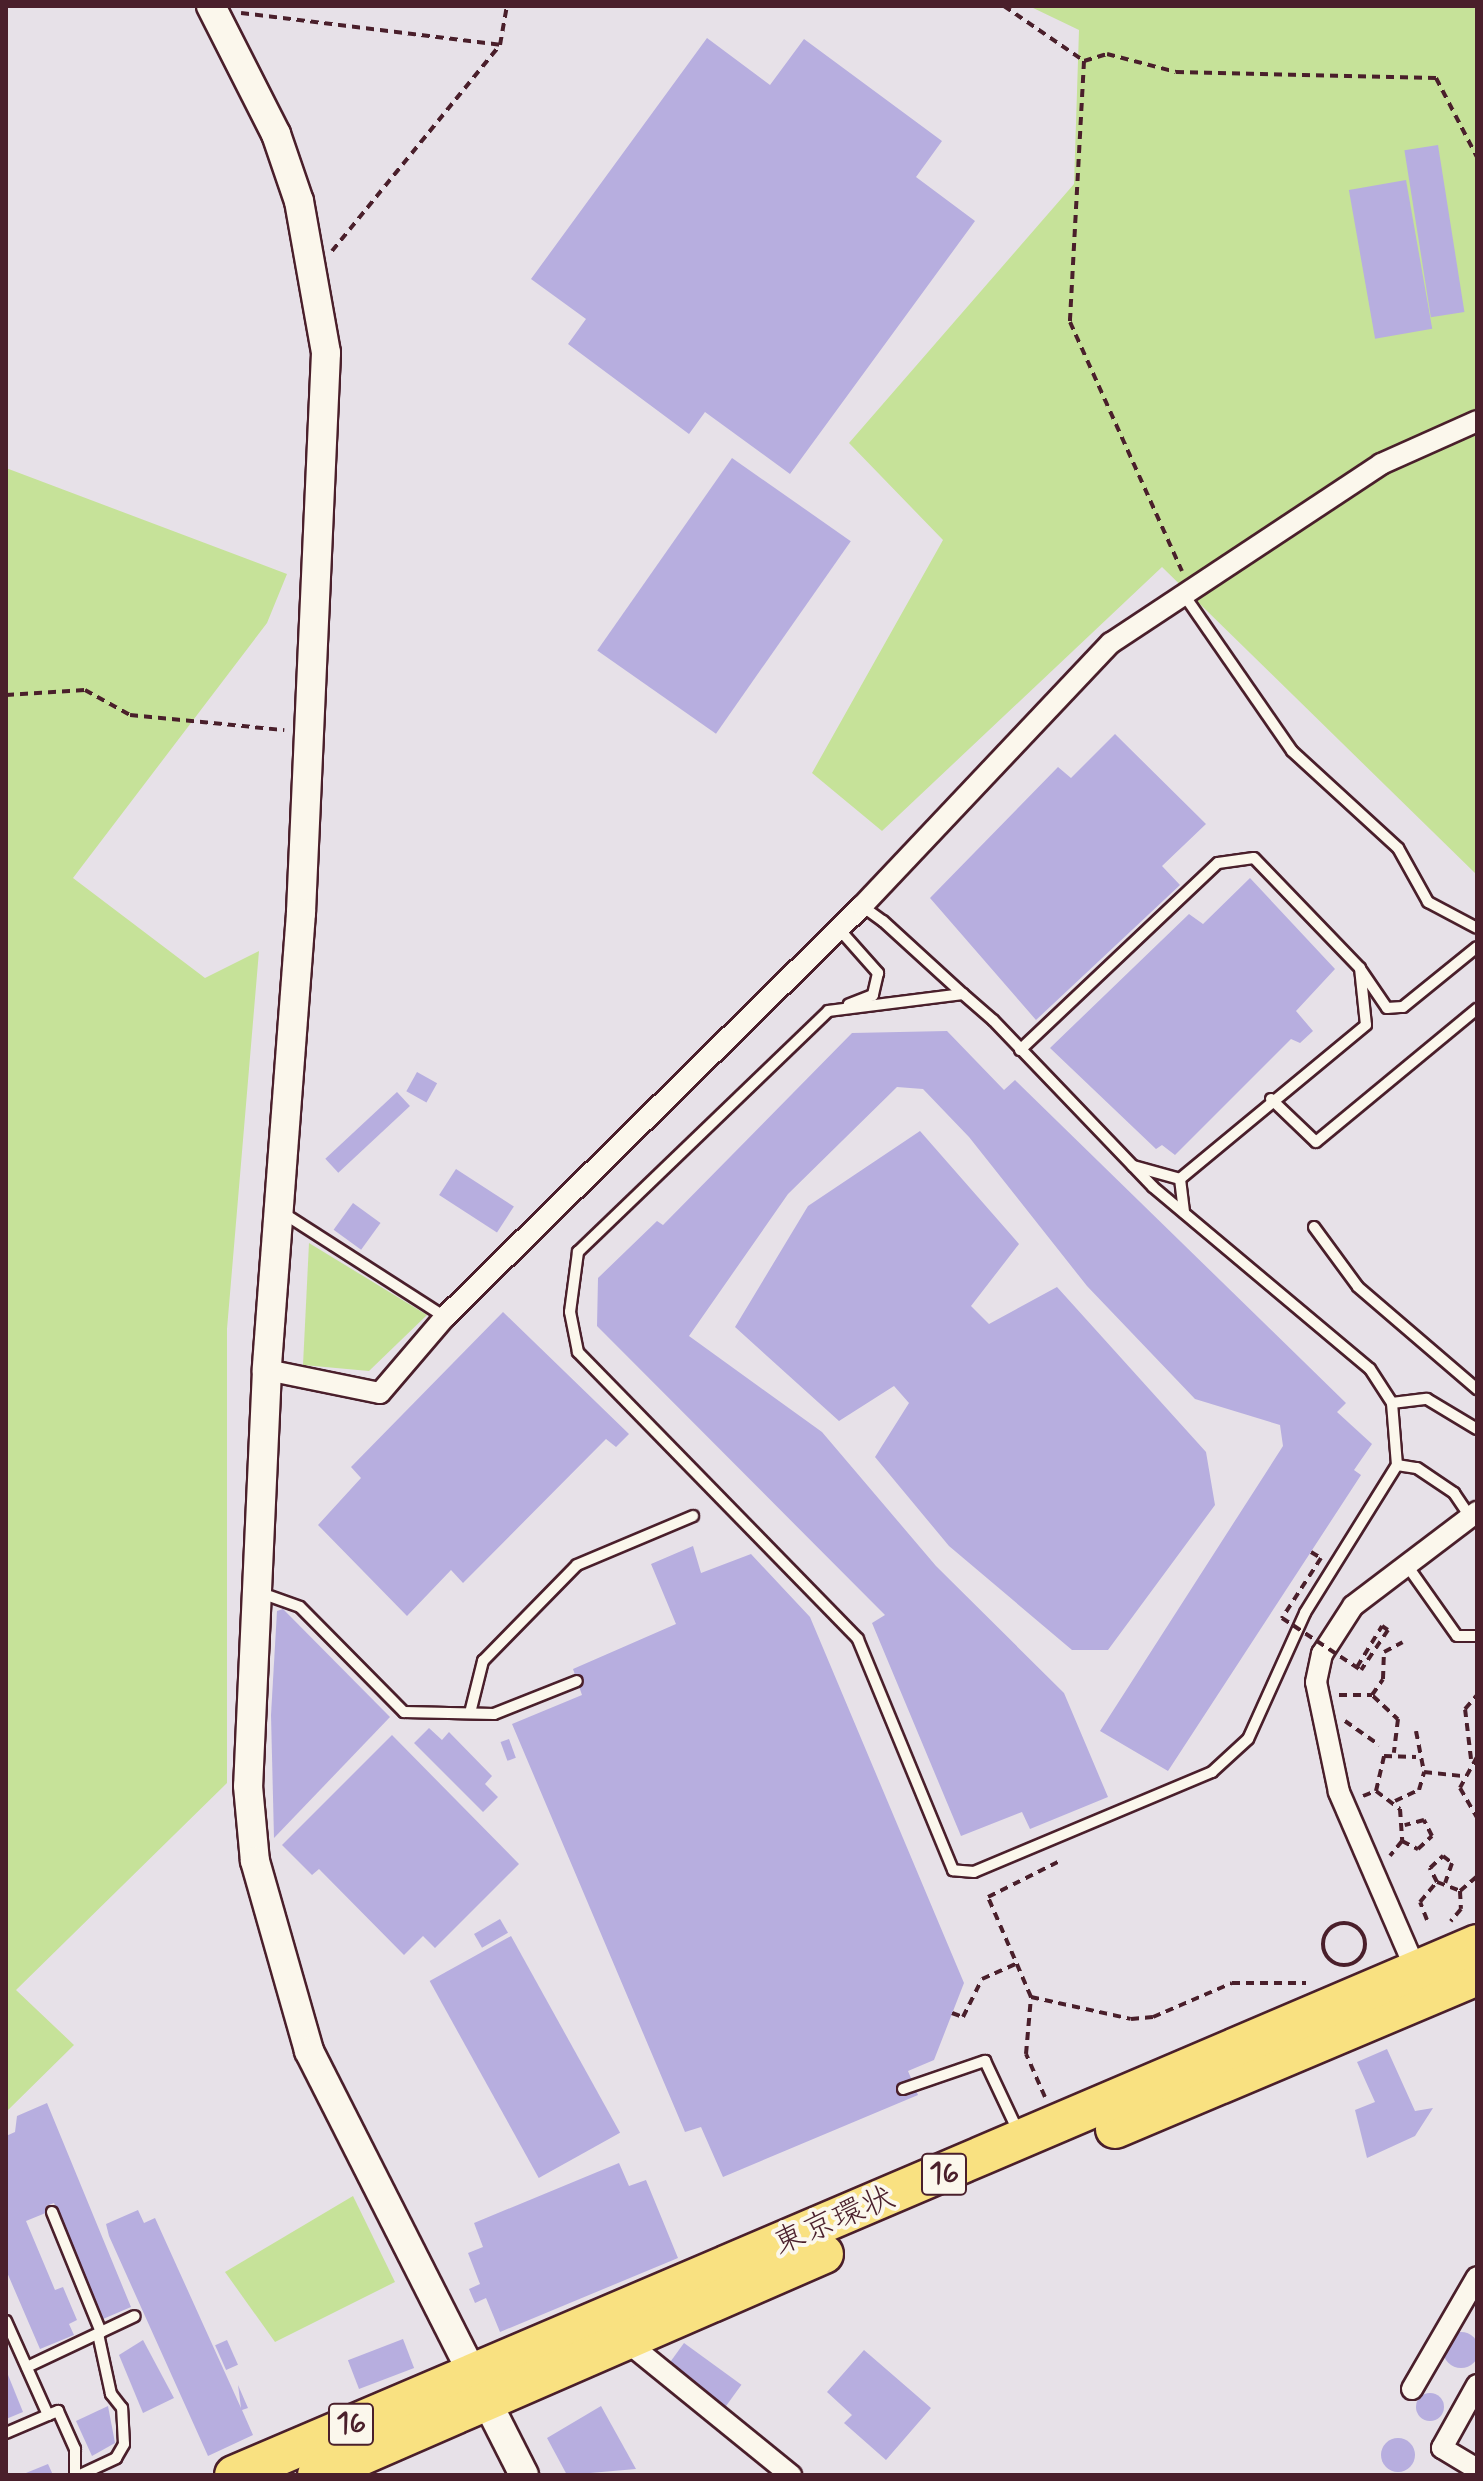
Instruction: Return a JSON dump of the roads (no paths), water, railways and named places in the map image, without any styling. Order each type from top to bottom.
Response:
[{"type":"highway","name":"東京環状","points":[[234,2475],[477,2389],[626,2341],[1422,1983],[1477,1944]]},
{"type":"highway","name":"東京環状","points":[[317,2475],[477,2389],[1022,2141],[1422,1983],[1477,1976]]},
{"type":"street","points":[[212,7],[276,134],[315,272],[326,353],[310,735],[281,1212],[267,1370],[248,1786],[273,1941],[309,2051],[477,2389],[524,2475]]},
{"type":"street","points":[[267,1370],[380,1393],[445,1317],[862,906],[1111,643],[1186,589],[1381,464],[1477,421]]},
{"type":"street","points":[[1422,1983],[1334,1777],[1316,1682],[1340,1622],[1406,1564],[1474,1515]]},
{"type":"street","points":[[1412,2389],[1477,2277]]},
{"type":"street","points":[[626,2341],[791,2475]]},
{"type":"street","points":[[1477,2385],[1442,2448],[1477,2469]]},
{"type":"lane","points":[[1186,589],[1292,751],[1398,848],[1428,902],[1477,928]]},
{"type":"lane","points":[[1020,1050],[1218,863],[1254,858],[1360,968],[1387,1008],[1403,1007],[1477,947]]},
{"type":"lane","points":[[839,929],[878,973],[873,995],[828,1011],[578,1252],[570,1312],[578,1352],[858,1639],[953,1870],[974,1872],[1212,1772],[1263,1716],[1305,1613],[1397,1465],[1392,1403],[1370,1369],[1131,1165],[963,994],[862,906]]},
{"type":"lane","points":[[1180,1179],[1271,1099],[1366,1025],[1360,968]]},
{"type":"lane","points":[[828,1011],[963,994]]},
{"type":"lane","points":[[1271,1099],[1316,1142],[1477,1009]]},
{"type":"lane","points":[[1131,1165],[1180,1179]]},
{"type":"lane","points":[[1180,1179],[1184,1213]]},
{"type":"lane","points":[[281,1212],[445,1317]]},
{"type":"lane","points":[[1314,1227],[1358,1287],[1477,1389]]},
{"type":"lane","points":[[1392,1403],[1427,1399],[1477,1429]]},
{"type":"lane","points":[[1397,1465],[1417,1468],[1454,1493],[1474,1515]]},
{"type":"lane","points":[[470,1713],[483,1661],[577,1565],[693,1516]]},
{"type":"lane","points":[[1406,1564],[1457,1636],[1477,1636]]},
{"type":"lane","points":[[259,1593],[300,1607],[404,1712],[494,1714],[577,1681]]},
{"type":"lane","points":[[903,2089],[985,2061],[1022,2141]]},
{"type":"lane","points":[[6,2433],[58,2411],[75,2449],[78,2475],[116,2458],[124,2444],[122,2408],[111,2394],[100,2333],[52,2212]]},
{"type":"lane","points":[[27,2367],[135,2316]]},
{"type":"lane","points":[[6,2321],[48,2415]]}]
